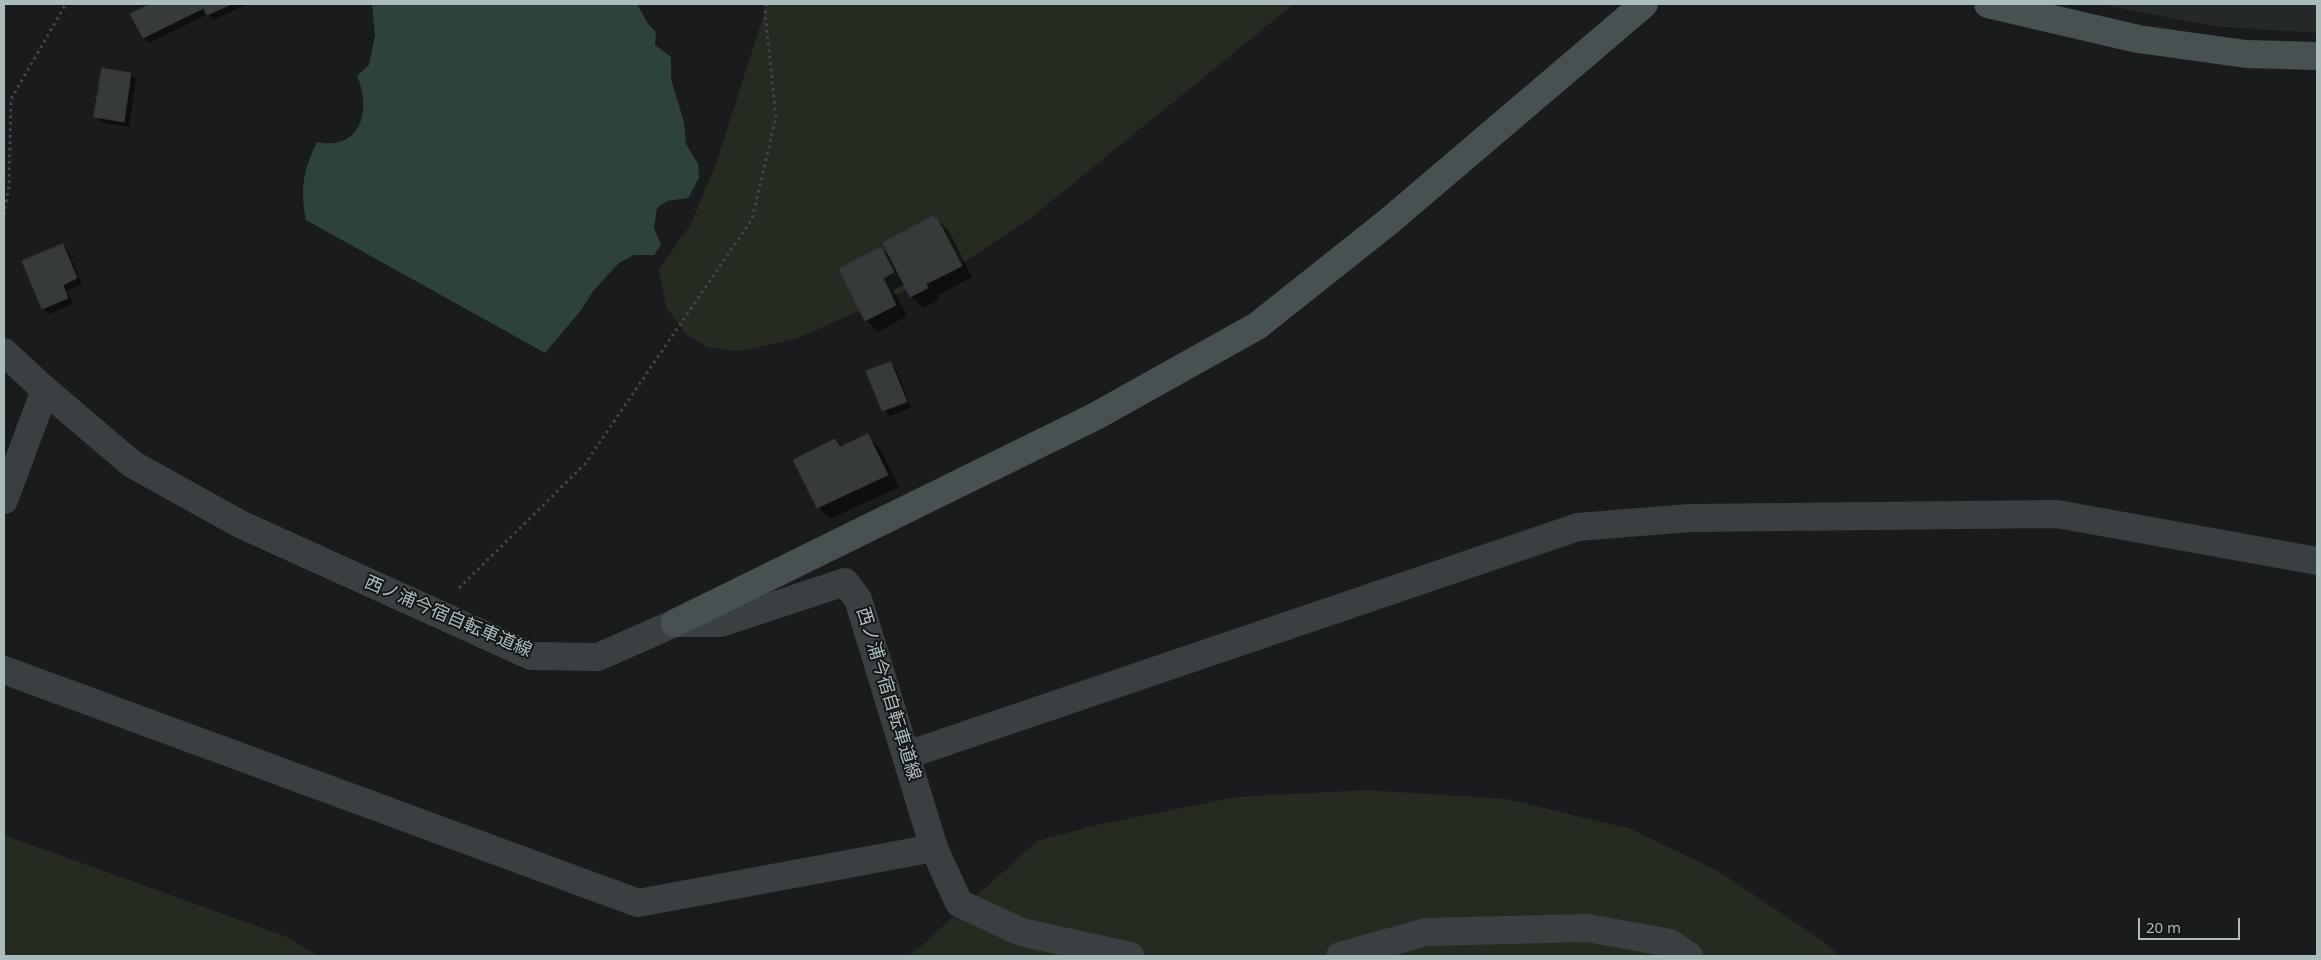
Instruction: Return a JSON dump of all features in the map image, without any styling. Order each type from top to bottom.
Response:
[{"type":"street","points":[[675,623],[1096,416],[1257,326],[1388,222],[1644,4]]},
{"type":"street","points":[[1988,4],[2055,11],[2138,39],[2246,54],[2317,56]]},
{"type":"street","name":"西ノ浦今宿自転車道線","points":[[4,352],[45,390],[132,464],[240,524],[531,656],[598,657],[675,623],[721,623],[845,582],[858,599],[934,848],[959,903],[1021,932],[1130,956]]},
{"type":"street","points":[[4,500],[45,390]]},
{"type":"street","points":[[907,755],[1578,527],[1690,518],[2057,514],[2317,560]]},
{"type":"street","points":[[4,670],[638,904],[934,848]]},
{"type":"street","points":[[1340,956],[1426,932],[1588,928],[1670,943],[1689,956]]},
{"type":"path","points":[[4,215],[9,186],[11,99],[66,4]]},
{"type":"path","points":[[435,611],[585,464],[752,219],[776,118],[765,13],[766,4]]},
{"type":"shaded area","points":[[372,4],[637,4],[648,24],[656,32],[655,45],[671,57],[671,79],[684,122],[686,144],[698,164],[699,178],[688,198],[667,201],[657,208],[654,228],[661,245],[654,255],[634,255],[619,263],[593,291],[582,309],[545,353],[306,220],[303,199],[304,180],[317,142],[332,143],[344,140],[353,134],[363,114],[361,89],[357,76],[369,65],[375,35]]},
{"type":"shaded area","points":[[767,4],[1294,4],[1032,217],[954,269],[796,339],[740,351],[709,348],[687,335],[666,307],[659,269],[691,224],[717,161]]},
{"type":"shaded area","points":[[2098,4],[2317,4],[2317,33],[2213,26]]},
{"type":"shaded area","points":[[1366,790],[1507,799],[1631,829],[1718,871],[1823,941],[1840,956],[910,956],[1037,841],[1096,825],[1236,797]]},
{"type":"shaded area","points":[[4,835],[287,937],[319,956],[4,956]]},
{"type":"building","points":[[151,4],[202,4],[204,8],[143,38],[130,14]]},
{"type":"building","points":[[202,4],[232,4],[207,15]]},
{"type":"building","points":[[102,68],[131,73],[124,122],[94,117]]},
{"type":"building","points":[[933,216],[935,219],[937,218],[962,266],[926,284],[928,288],[910,297],[883,243]]},
{"type":"building","points":[[63,244],[77,278],[63,285],[68,298],[42,309],[22,261]]},
{"type":"building","points":[[881,247],[894,272],[883,278],[896,305],[865,321],[839,269]]},
{"type":"building","points":[[891,362],[907,402],[882,411],[866,371]]},
{"type":"building","points":[[868,434],[888,475],[817,508],[793,460],[835,439],[840,447]]}]
